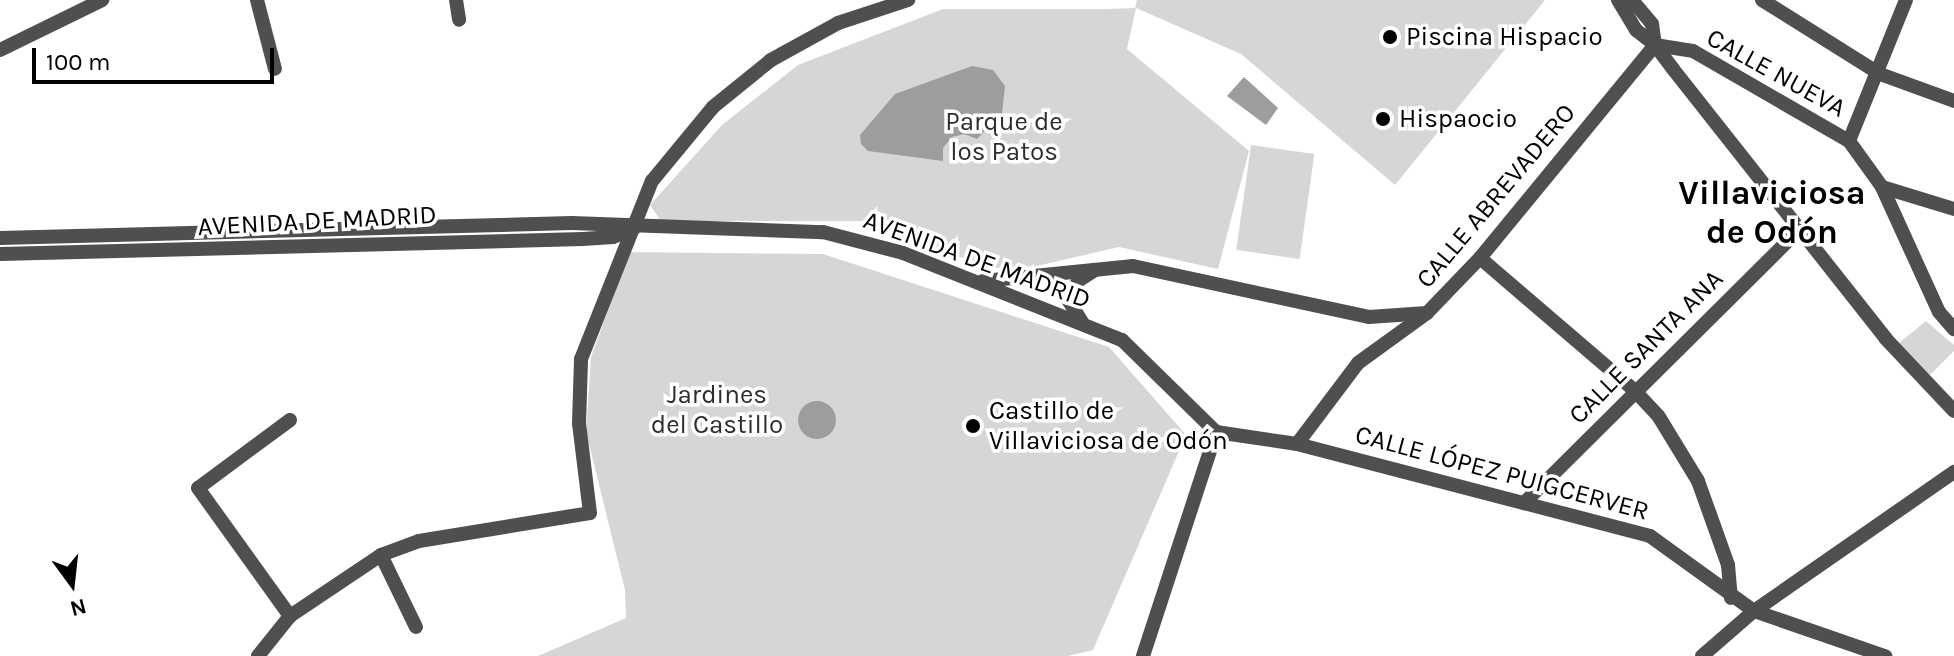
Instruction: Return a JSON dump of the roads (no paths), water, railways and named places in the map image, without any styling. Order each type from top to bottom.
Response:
[{"type":"street","points":[[0,50],[102,0]]},
{"type":"street","points":[[257,0],[275,69]]},
{"type":"street","points":[[456,0],[459,20]]},
{"type":"street","points":[[258,656],[290,616],[381,555],[419,541],[590,513],[579,424],[581,359],[652,181],[713,107],[771,60],[838,23],[908,0]]},
{"type":"street","points":[[1618,0],[1636,30],[1655,45],[1886,339],[1954,411]]},
{"type":"street","points":[[1632,0],[1652,24],[1655,45]]},
{"type":"street","points":[[1762,0],[1880,74],[1954,101]]},
{"type":"street","points":[[1849,141],[1880,74],[1906,0]]},
{"type":"street","name":"CALLE NUEVA","points":[[1655,45],[1693,51],[1849,141],[1882,187],[1939,312],[1954,329]]},
{"type":"street","name":"CALLE ABREVADERO","points":[[1297,444],[1358,363],[1427,313],[1480,258],[1655,45]]},
{"type":"street","points":[[1882,187],[1954,209]]},
{"type":"street","name":"AVENIDA DE MADRID","points":[[0,238],[543,224],[823,232],[903,253],[1122,340],[1216,432]]},
{"type":"street","name":"AVENIDA DE MADRID","points":[[0,254],[485,237],[583,239],[613,237],[634,228]]},
{"type":"street","name":"CALLE SANTA ANA","points":[[1525,502],[1801,228]]},
{"type":"street","points":[[1480,258],[1635,391],[1659,417],[1698,481],[1728,565],[1731,598]]},
{"type":"street","points":[[1082,322],[1068,300],[1078,281],[1102,265]]},
{"type":"street","points":[[974,281],[1032,279],[1102,265],[1133,266],[1369,317],[1427,313]]},
{"type":"street","points":[[290,420],[198,488],[290,616]]},
{"type":"street","points":[[1143,656],[1216,432]]},
{"type":"street","name":"CALLE LÓPEZ PUIGCERVER","points":[[1216,432],[1297,444],[1650,536],[1731,598],[1754,611],[1885,656]]},
{"type":"street","points":[[1702,656],[1754,611],[1954,472]]},
{"type":"street","points":[[381,555],[416,627]]},
{"type":"place","name":"Piscina Hispacio","points":[[1390,37]]},
{"type":"place","name":"Hispaocio","points":[[1383,119]]},
{"type":"place","name":"Castillo de Villaviciosa de Odón","points":[[973,426]]},
{"type":"district","name":"Villaviciosa de Odón","points":[[1772,212]]},
{"type":"park label","name":"Parque de los Patos","points":[[1004,137]]},
{"type":"park label","name":"Jardines del Castillo","points":[[717,410]]}]
